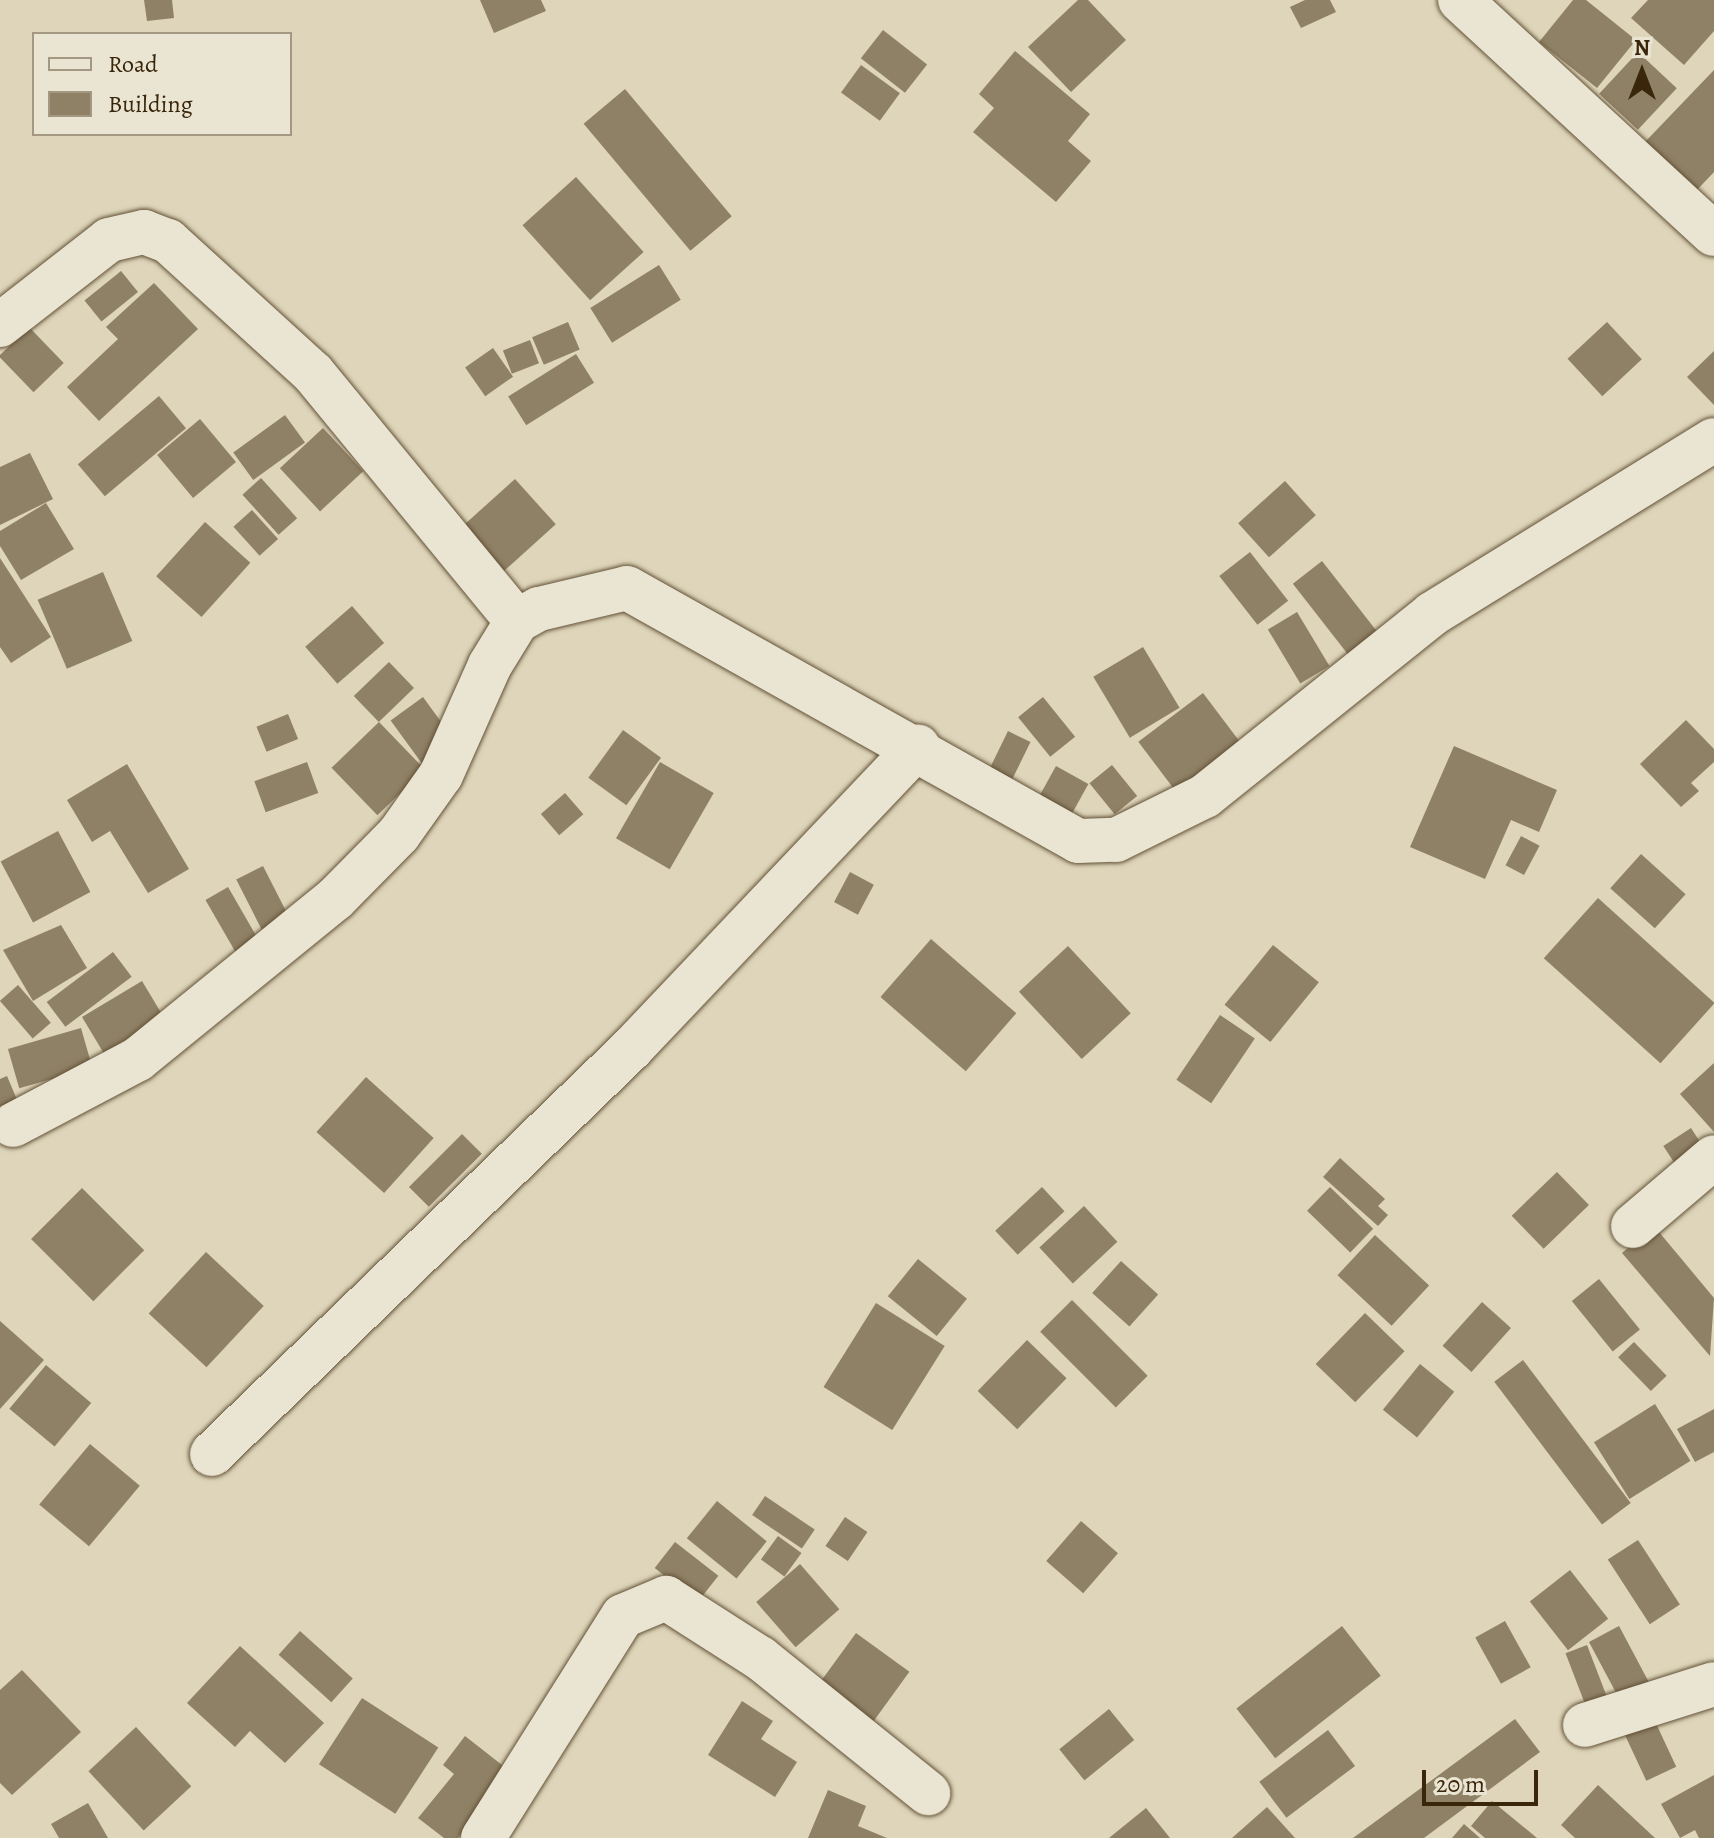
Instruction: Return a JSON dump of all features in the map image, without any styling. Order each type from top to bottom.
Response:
[{"type":"street","points":[[1460,0],[1714,234]]},
{"type":"street","points":[[0,325],[109,240],[144,232],[168,241],[313,373],[517,621]]},
{"type":"street","points":[[13,1125],[138,1059],[335,899],[399,834],[441,775],[517,621],[579,594],[627,588],[918,747],[1078,841],[1116,840],[1205,796],[1432,614],[1714,440]]},
{"type":"street","points":[[212,1454],[631,1049],[918,747]]},
{"type":"street","points":[[1633,1226],[1714,1157]]},
{"type":"street","points":[[483,1838],[623,1616],[666,1598],[760,1658],[928,1793]]},
{"type":"street","points":[[1585,1725],[1714,1684]]},
{"type":"building","points":[[144,0],[172,0],[174,18],[147,21]]},
{"type":"building","points":[[480,0],[541,0],[546,11],[494,33]]},
{"type":"building","points":[[1078,0],[1088,0],[1126,40],[1071,92],[1028,47]]},
{"type":"building","points":[[1305,0],[1330,0],[1336,12],[1301,28],[1290,7]]},
{"type":"building","points":[[1573,0],[1586,0],[1636,40],[1597,88],[1539,42]]},
{"type":"building","points":[[1648,0],[1714,0],[1714,31],[1684,65],[1631,18]]},
{"type":"building","points":[[883,30],[927,64],[905,93],[861,58]]},
{"type":"building","points":[[1015,51],[1090,114],[1068,141],[1091,161],[1056,202],[973,132],[994,108],[979,94]]},
{"type":"building","points":[[1638,52],[1677,88],[1638,130],[1599,94]]},
{"type":"building","points":[[861,65],[900,93],[880,121],[841,93]]},
{"type":"building","points":[[1714,70],[1714,172],[1696,191],[1645,142]]},
{"type":"building","points":[[625,89],[732,216],[690,251],[584,124]]},
{"type":"building","points":[[576,177],[644,252],[590,300],[522,225]]},
{"type":"building","points":[[659,265],[681,300],[612,343],[590,308]]},
{"type":"building","points":[[121,271],[138,292],[101,322],[84,301]]},
{"type":"building","points":[[154,283],[198,329],[99,421],[67,387],[118,339],[106,327]]},
{"type":"building","points":[[568,322],[580,350],[544,365],[532,337]]},
{"type":"building","points":[[1607,322],[1642,359],[1602,396],[1568,359]]},
{"type":"building","points":[[29,327],[64,363],[34,392],[0,357]]},
{"type":"building","points":[[530,340],[539,363],[512,374],[503,350]]},
{"type":"building","points":[[493,348],[513,377],[485,396],[465,368]]},
{"type":"building","points":[[1714,351],[1714,405],[1687,377]]},
{"type":"building","points":[[576,354],[594,383],[526,425],[508,396]]},
{"type":"building","points":[[159,396],[186,428],[105,496],[78,464]]},
{"type":"building","points":[[285,415],[305,443],[253,480],[233,453]]},
{"type":"building","points":[[200,419],[236,462],[193,498],[157,455]]},
{"type":"building","points":[[323,428],[363,471],[320,511],[280,468]]},
{"type":"building","points":[[30,453],[53,499],[0,525],[0,467]]},
{"type":"building","points":[[261,478],[297,518],[279,535],[242,495]]},
{"type":"building","points":[[515,479],[556,524],[493,581],[453,535]]},
{"type":"building","points":[[1285,481],[1316,515],[1269,557],[1238,523]]},
{"type":"building","points":[[46,503],[74,549],[21,580],[0,546],[0,531]]},
{"type":"building","points":[[252,510],[278,539],[260,556],[233,527]]},
{"type":"building","points":[[205,522],[250,563],[201,617],[156,576]]},
{"type":"building","points":[[1250,552],[1288,601],[1257,625],[1219,576]]},
{"type":"building","points":[[0,558],[51,637],[11,663],[0,647]]},
{"type":"building","points":[[1322,561],[1377,632],[1348,655],[1293,584]]},
{"type":"building","points":[[103,572],[132,641],[67,669],[38,600]]},
{"type":"building","points":[[352,606],[384,643],[337,684],[305,647]]},
{"type":"building","points":[[1297,612],[1329,666],[1300,684],[1268,630]]},
{"type":"building","points":[[1143,647],[1180,708],[1130,738],[1093,677]]},
{"type":"building","points":[[389,662],[414,688],[379,722],[354,696]]},
{"type":"building","points":[[1203,693],[1242,744],[1177,793],[1138,742]]},
{"type":"building","points":[[423,697],[454,739],[421,763],[391,721]]},
{"type":"building","points":[[1043,697],[1075,737],[1050,757],[1018,717]]},
{"type":"building","points":[[288,714],[298,739],[267,752],[256,727]]},
{"type":"building","points":[[1686,720],[1714,749],[1714,762],[1691,783],[1699,791],[1681,807],[1640,764]]},
{"type":"building","points":[[379,722],[425,769],[377,815],[332,768]]},
{"type":"building","points":[[623,730],[661,758],[626,805],[588,778]]},
{"type":"building","points":[[1008,731],[1030,742],[1012,781],[989,770]]},
{"type":"building","points":[[1454,746],[1557,790],[1539,832],[1511,820],[1485,879],[1410,847]]},
{"type":"building","points":[[307,762],[318,793],[266,812],[254,781]]},
{"type":"building","points":[[660,762],[714,793],[670,869],[616,838]]},
{"type":"building","points":[[127,764],[189,869],[148,893],[110,831],[92,842],[67,800]]},
{"type":"building","points":[[1112,765],[1137,796],[1115,814],[1089,783]]},
{"type":"building","points":[[1056,766],[1088,784],[1070,817],[1038,799]]},
{"type":"building","points":[[565,793],[583,814],[559,835],[541,814]]},
{"type":"building","points":[[58,831],[90,892],[33,922],[1,862]]},
{"type":"building","points":[[1521,836],[1540,846],[1524,875],[1506,865]]},
{"type":"building","points":[[1641,854],[1686,894],[1655,928],[1610,888]]},
{"type":"building","points":[[263,866],[295,928],[268,942],[236,880]]},
{"type":"building","points":[[850,872],[874,885],[858,915],[834,902]]},
{"type":"building","points":[[228,887],[260,942],[237,955],[205,900]]},
{"type":"building","points":[[1598,898],[1714,1002],[1660,1063],[1544,958]]},
{"type":"building","points":[[61,925],[87,968],[33,1001],[3,950]]},
{"type":"building","points":[[931,939],[1016,1013],[966,1071],[880,997]]},
{"type":"building","points":[[1273,945],[1319,982],[1270,1042],[1225,1005]]},
{"type":"building","points":[[1068,946],[1131,1013],[1082,1059],[1019,992]]},
{"type":"building","points":[[113,952],[132,977],[65,1027],[47,1002]]},
{"type":"building","points":[[142,981],[164,1017],[104,1053],[82,1017]]},
{"type":"building","points":[[18,985],[51,1023],[33,1038],[0,1001]]},
{"type":"building","points":[[1220,1015],[1255,1038],[1211,1103],[1176,1080]]},
{"type":"building","points":[[81,1028],[92,1067],[19,1088],[8,1049]]},
{"type":"building","points":[[1714,1063],[1714,1132],[1680,1094]]},
{"type":"building","points":[[7,1076],[18,1102],[0,1109],[0,1079]]},
{"type":"building","points":[[366,1077],[434,1138],[384,1193],[316,1132]]},
{"type":"building","points":[[1691,1128],[1704,1148],[1676,1166],[1663,1146]]},
{"type":"building","points":[[462,1134],[482,1154],[429,1207],[409,1187]]},
{"type":"building","points":[[1340,1158],[1385,1199],[1378,1206],[1388,1215],[1378,1226],[1323,1177]]},
{"type":"building","points":[[1557,1172],[1589,1205],[1544,1249],[1512,1216]]},
{"type":"building","points":[[1042,1187],[1065,1211],[1018,1255],[995,1231]]},
{"type":"building","points":[[1330,1187],[1373,1229],[1350,1252],[1307,1211]]},
{"type":"building","points":[[82,1188],[144,1250],[93,1301],[31,1239]]},
{"type":"building","points":[[1084,1206],[1117,1242],[1073,1283],[1039,1248]]},
{"type":"building","points":[[1654,1226],[1714,1298],[1710,1356],[1622,1253]]},
{"type":"building","points":[[1375,1235],[1429,1285],[1392,1326],[1337,1275]]},
{"type":"building","points":[[206,1252],[264,1306],[206,1367],[149,1313]]},
{"type":"building","points":[[918,1259],[967,1299],[937,1336],[888,1296]]},
{"type":"building","points":[[1121,1261],[1158,1294],[1129,1326],[1092,1293]]},
{"type":"building","points":[[1599,1279],[1640,1330],[1613,1352],[1572,1301]]},
{"type":"building","points":[[1072,1300],[1148,1376],[1116,1407],[1040,1332]]},
{"type":"building","points":[[1482,1302],[1511,1328],[1472,1372],[1443,1346]]},
{"type":"building","points":[[876,1303],[945,1346],[892,1430],[824,1387]]},
{"type":"building","points":[[1365,1313],[1405,1351],[1355,1402],[1316,1364]]},
{"type":"building","points":[[0,1321],[44,1360],[0,1409]]},
{"type":"building","points":[[1027,1340],[1067,1378],[1017,1429],[978,1391]]},
{"type":"building","points":[[1634,1342],[1667,1376],[1651,1391],[1618,1357]]},
{"type":"building","points":[[1523,1360],[1631,1503],[1602,1525],[1494,1382]]},
{"type":"building","points":[[1420,1364],[1454,1392],[1417,1438],[1383,1410]]},
{"type":"building","points":[[46,1365],[91,1403],[55,1447],[9,1409]]},
{"type":"building","points":[[1655,1404],[1691,1461],[1629,1499],[1594,1442]]},
{"type":"building","points":[[1714,1409],[1714,1452],[1695,1462],[1677,1429]]},
{"type":"building","points":[[90,1444],[140,1486],[89,1546],[39,1505]]},
{"type":"building","points":[[765,1496],[815,1530],[802,1549],[752,1515]]},
{"type":"building","points":[[717,1501],[767,1541],[737,1579],[687,1538]]},
{"type":"building","points":[[845,1517],[867,1532],[848,1561],[825,1546]]},
{"type":"building","points":[[1081,1521],[1118,1553],[1083,1593],[1046,1561]]},
{"type":"building","points":[[778,1536],[801,1553],[784,1577],[761,1559]]},
{"type":"building","points":[[1638,1540],[1680,1605],[1650,1624],[1608,1560]]},
{"type":"building","points":[[675,1542],[718,1576],[698,1602],[655,1568]]},
{"type":"building","points":[[800,1564],[839,1609],[796,1647],[756,1602]]},
{"type":"building","points":[[1570,1570],[1608,1619],[1568,1650],[1530,1601]]},
{"type":"building","points":[[1505,1621],[1531,1667],[1501,1684],[1475,1637]]},
{"type":"building","points":[[1342,1626],[1381,1676],[1275,1758],[1236,1708]]},
{"type":"building","points":[[1619,1626],[1650,1684],[1620,1700],[1589,1642]]},
{"type":"building","points":[[300,1631],[353,1679],[331,1702],[279,1655]]},
{"type":"building","points":[[856,1633],[909,1672],[874,1721],[820,1682]]},
{"type":"building","points":[[1587,1645],[1607,1697],[1586,1706],[1566,1653]]},
{"type":"building","points":[[240,1646],[324,1723],[285,1763],[250,1731],[235,1747],[187,1703]]},
{"type":"building","points":[[22,1670],[81,1732],[12,1795],[0,1783],[0,1690]]},
{"type":"building","points":[[362,1698],[438,1748],[395,1814],[319,1764]]},
{"type":"building","points":[[742,1701],[773,1721],[761,1739],[797,1762],[775,1797],[708,1755]]},
{"type":"building","points":[[1109,1709],[1134,1740],[1084,1780],[1059,1749]]},
{"type":"building","points":[[1653,1717],[1676,1767],[1646,1781],[1623,1731]]},
{"type":"building","points":[[1515,1719],[1540,1752],[1424,1838],[1353,1838]]},
{"type":"building","points":[[136,1727],[191,1786],[144,1831],[88,1771]]},
{"type":"building","points":[[1328,1730],[1355,1766],[1286,1818],[1259,1782]]},
{"type":"building","points":[[465,1736],[511,1772],[458,1838],[444,1838],[418,1818],[454,1774],[443,1765]]},
{"type":"building","points":[[1714,1775],[1714,1838],[1699,1838],[1695,1830],[1680,1838],[1661,1804]]},
{"type":"building","points":[[1598,1785],[1655,1838],[1575,1838],[1561,1825]]},
{"type":"building","points":[[828,1790],[866,1806],[858,1826],[887,1838],[808,1838]]},
{"type":"building","points":[[1492,1801],[1537,1838],[1485,1838],[1471,1826]]},
{"type":"building","points":[[88,1803],[108,1838],[59,1838],[51,1824]]},
{"type":"building","points":[[1267,1807],[1295,1838],[1232,1838]]},
{"type":"building","points":[[1146,1808],[1170,1838],[1109,1838]]},
{"type":"building","points":[[1464,1824],[1480,1838],[1452,1838]]}]
